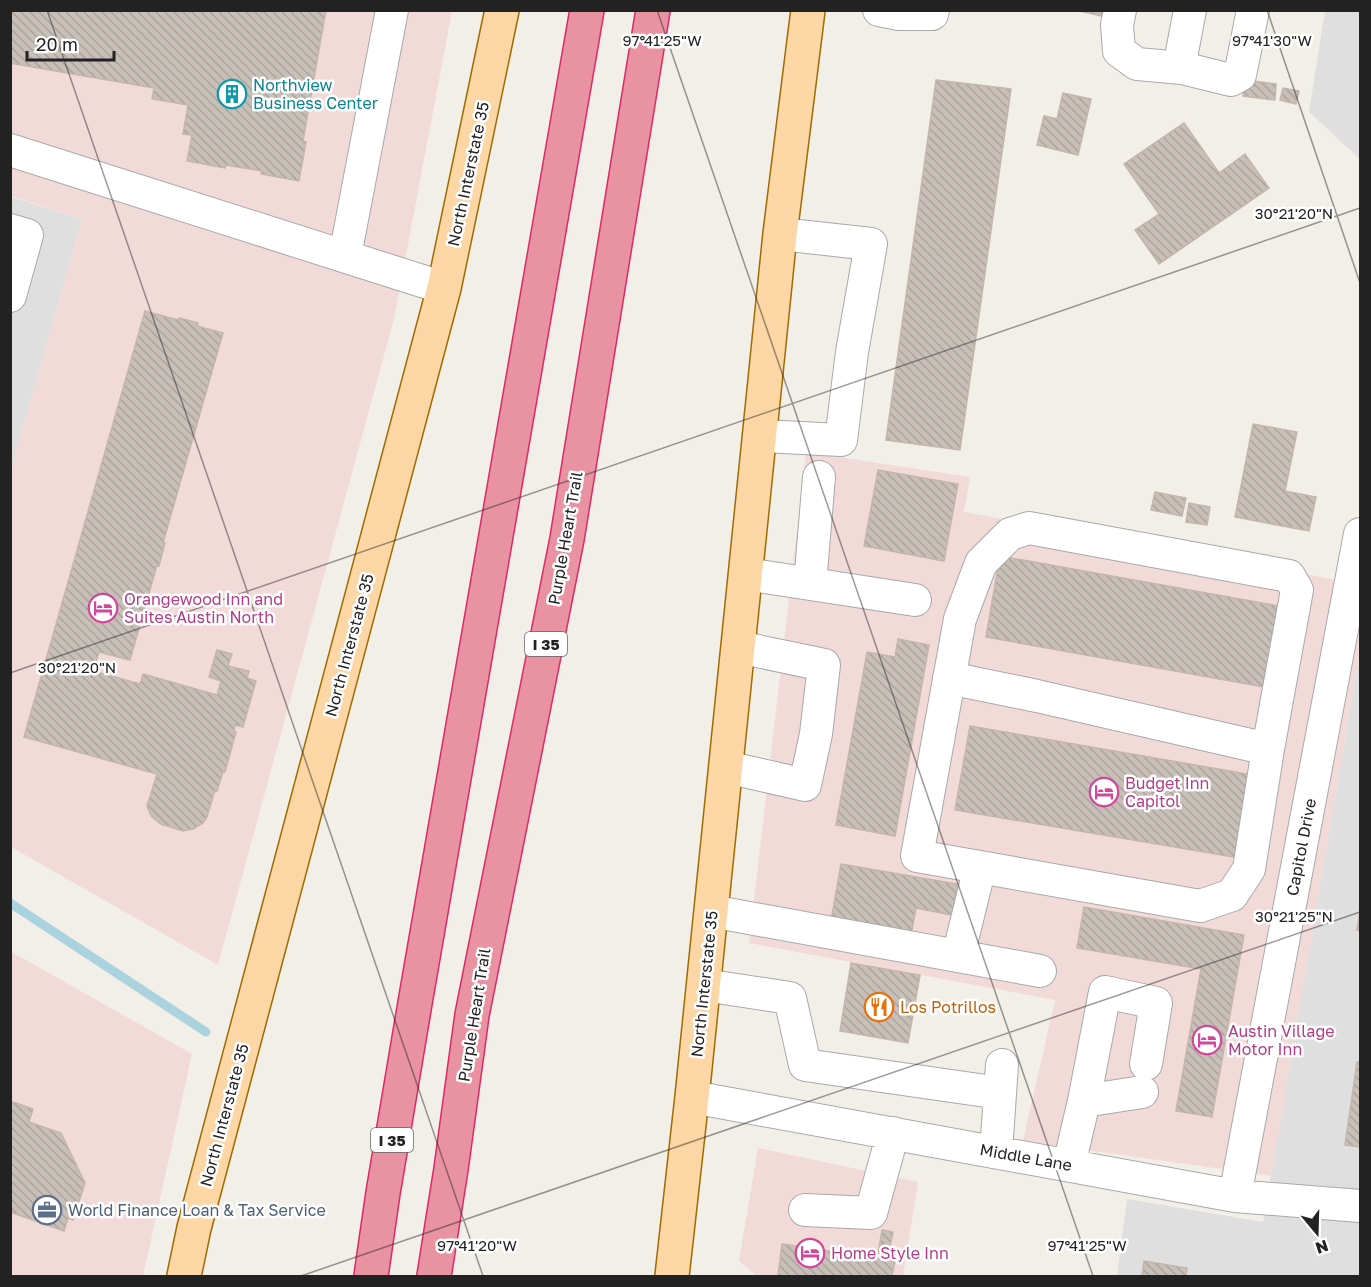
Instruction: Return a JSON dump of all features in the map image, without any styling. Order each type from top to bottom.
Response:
[{"type":"highway","name":"I 35","points":[[371,1276],[413,1014],[586,10]]},
{"type":"highway","name":"Purple Heart Trail","points":[[434,1276],[452,1169],[472,1015],[567,539],[653,10]]},
{"type":"main road","name":"North Interstate 35","points":[[184,1276],[194,1228],[444,288],[502,10]]},
{"type":"main road","name":"North Interstate 35","points":[[672,1276],[704,985],[780,234],[808,10]]},
{"type":"street","points":[[345,256],[392,10]]},
{"type":"street","points":[[879,10],[899,14],[932,14],[933,10]]},
{"type":"street","points":[[1120,10],[1117,25],[1119,51],[1137,64],[1182,68],[1231,80],[1240,75],[1253,10]]},
{"type":"street","points":[[1182,68],[1182,52],[1190,10]]},
{"type":"street","points":[[10,150],[444,288]]},
{"type":"street","points":[[10,230],[27,235],[10,296]]},
{"type":"street","points":[[760,436],[842,441],[852,352],[871,244],[780,234]]},
{"type":"street","points":[[810,584],[819,477]]},
{"type":"street","points":[[1029,528],[1289,576],[1297,590],[1249,869],[1232,895],[1200,906],[917,856],[949,678],[960,619],[981,563],[1010,534],[1029,528]]},
{"type":"street","name":"Capitol Drive","points":[[1235,1196],[1360,534]]},
{"type":"street","points":[[746,574],[915,600]]},
{"type":"street","points":[[726,767],[805,785],[816,734],[824,665],[738,647]]},
{"type":"street","points":[[949,678],[1268,749]]},
{"type":"street","points":[[958,956],[980,867]]},
{"type":"street","points":[[711,911],[1040,971]]},
{"type":"street","points":[[704,985],[790,998],[805,1065],[1001,1079],[996,1152]]},
{"type":"street","points":[[1069,1165],[1105,992],[1156,1004],[1144,1078],[1084,1101]]},
{"type":"street","name":"Middle Lane","points":[[692,1097],[1235,1196],[1360,1206]]},
{"type":"street","points":[[805,1210],[871,1213],[892,1133]]},
{"type":"shaded area","points":[[11,11],[452,11],[394,319],[218,965],[11,847],[11,470],[82,219],[11,196]]},
{"type":"shaded area","points":[[1325,11],[1360,11],[1360,159],[1309,112]]},
{"type":"shaded area","points":[[11,197],[82,219],[11,470]]},
{"type":"shaded area","points":[[806,452],[970,477],[964,512],[1360,584],[1360,651],[1271,1176],[1023,1141],[1055,1000],[749,943]]},
{"type":"shaded area","points":[[1360,651],[1360,1276],[1117,1276],[1127,1199],[1263,1222]]},
{"type":"shaded area","points":[[10,951],[192,1054],[143,1276],[11,1276]]},
{"type":"shaded area","points":[[758,1148],[918,1182],[903,1276],[757,1276],[739,1261]]},
{"type":"building","name":"Northview Business Center","points":[[10,10],[326,10],[303,141],[306,142],[299,181],[261,174],[262,171],[226,165],[225,168],[187,161],[192,135],[183,134],[188,105],[152,99],[154,88],[10,63]]},
{"type":"building","points":[[1075,10],[1103,10],[1102,16]]},
{"type":"building","points":[[936,80],[1011,89],[960,450],[886,440]]},
{"type":"building","points":[[1245,80],[1276,84],[1275,100],[1243,96]]},
{"type":"building","points":[[1283,88],[1299,91],[1296,104],[1280,100]]},
{"type":"building","points":[[1063,93],[1091,99],[1078,155],[1037,145],[1044,116],[1057,119]]},
{"type":"building","points":[[1184,123],[1219,173],[1245,154],[1269,188],[1159,264],[1135,230],[1159,214],[1124,164]]},
{"type":"building","name":"Orangewood Inn and Suites Austin North","points":[[145,311],[198,323],[197,326],[223,333],[163,543],[165,543],[159,566],[157,565],[130,660],[99,652],[93,671],[140,684],[143,674],[217,695],[221,681],[209,677],[217,650],[232,654],[228,666],[249,671],[247,678],[256,681],[243,727],[235,725],[234,732],[236,732],[225,772],[223,772],[217,791],[215,790],[207,817],[203,823],[193,829],[183,831],[161,824],[151,816],[147,806],[157,774],[24,737]]},
{"type":"building","points":[[1253,424],[1297,432],[1285,491],[1316,497],[1309,531],[1235,517]]},
{"type":"building","points":[[878,470],[958,484],[944,561],[864,546]]},
{"type":"building","points":[[1155,492],[1186,498],[1182,516],[1151,510]]},
{"type":"building","points":[[1189,503],[1210,507],[1207,525],[1186,522]]},
{"type":"building","points":[[1000,556],[1284,607],[1269,688],[986,637]]},
{"type":"building","points":[[898,639],[929,645],[895,836],[836,825],[867,652],[895,657]]},
{"type":"building","name":"Budget Inn Capitol","points":[[970,726],[1253,775],[1239,858],[955,810]]},
{"type":"building","points":[[841,864],[957,884],[952,915],[916,908],[911,935],[831,921]]},
{"type":"building","name":"Austin Village Motor Inn","points":[[1084,907],[1244,935],[1212,1117],[1176,1111],[1201,969],[1077,948]]},
{"type":"building","points":[[1360,911],[1360,931],[1357,930]]},
{"type":"building","points":[[851,963],[920,975],[908,1043],[840,1031]]},
{"type":"building","points":[[1357,1062],[1360,1063],[1360,1147],[1345,1145]]},
{"type":"building","points":[[10,1101],[33,1109],[29,1122],[61,1133],[85,1183],[73,1220],[68,1218],[64,1231],[10,1212]]},
{"type":"building","points":[[882,1230],[893,1232],[888,1256],[878,1254]]},
{"type":"building","name":"Home Style Inn","points":[[782,1244],[895,1261],[892,1276],[778,1276]]},
{"type":"building","points":[[1144,1261],[1187,1268],[1186,1276],[1142,1276]]},
{"type":"waterway","points":[[10,903],[206,1032]]},
{"type":"place","name":"Northview Business Center","points":[[232,94]]},
{"type":"place","name":"Orangewood Inn and Suites Austin North","points":[[103,608]]},
{"type":"place","name":"Budget Inn Capitol","points":[[1104,792]]},
{"type":"place","name":"Los Potrillos","points":[[879,1007]]},
{"type":"place","name":"Austin Village Motor Inn","points":[[1207,1040]]},
{"type":"place","name":"World Finance Loan & Tax Service","points":[[47,1210]]},
{"type":"place","name":"Home Style Inn","points":[[810,1253]]}]
